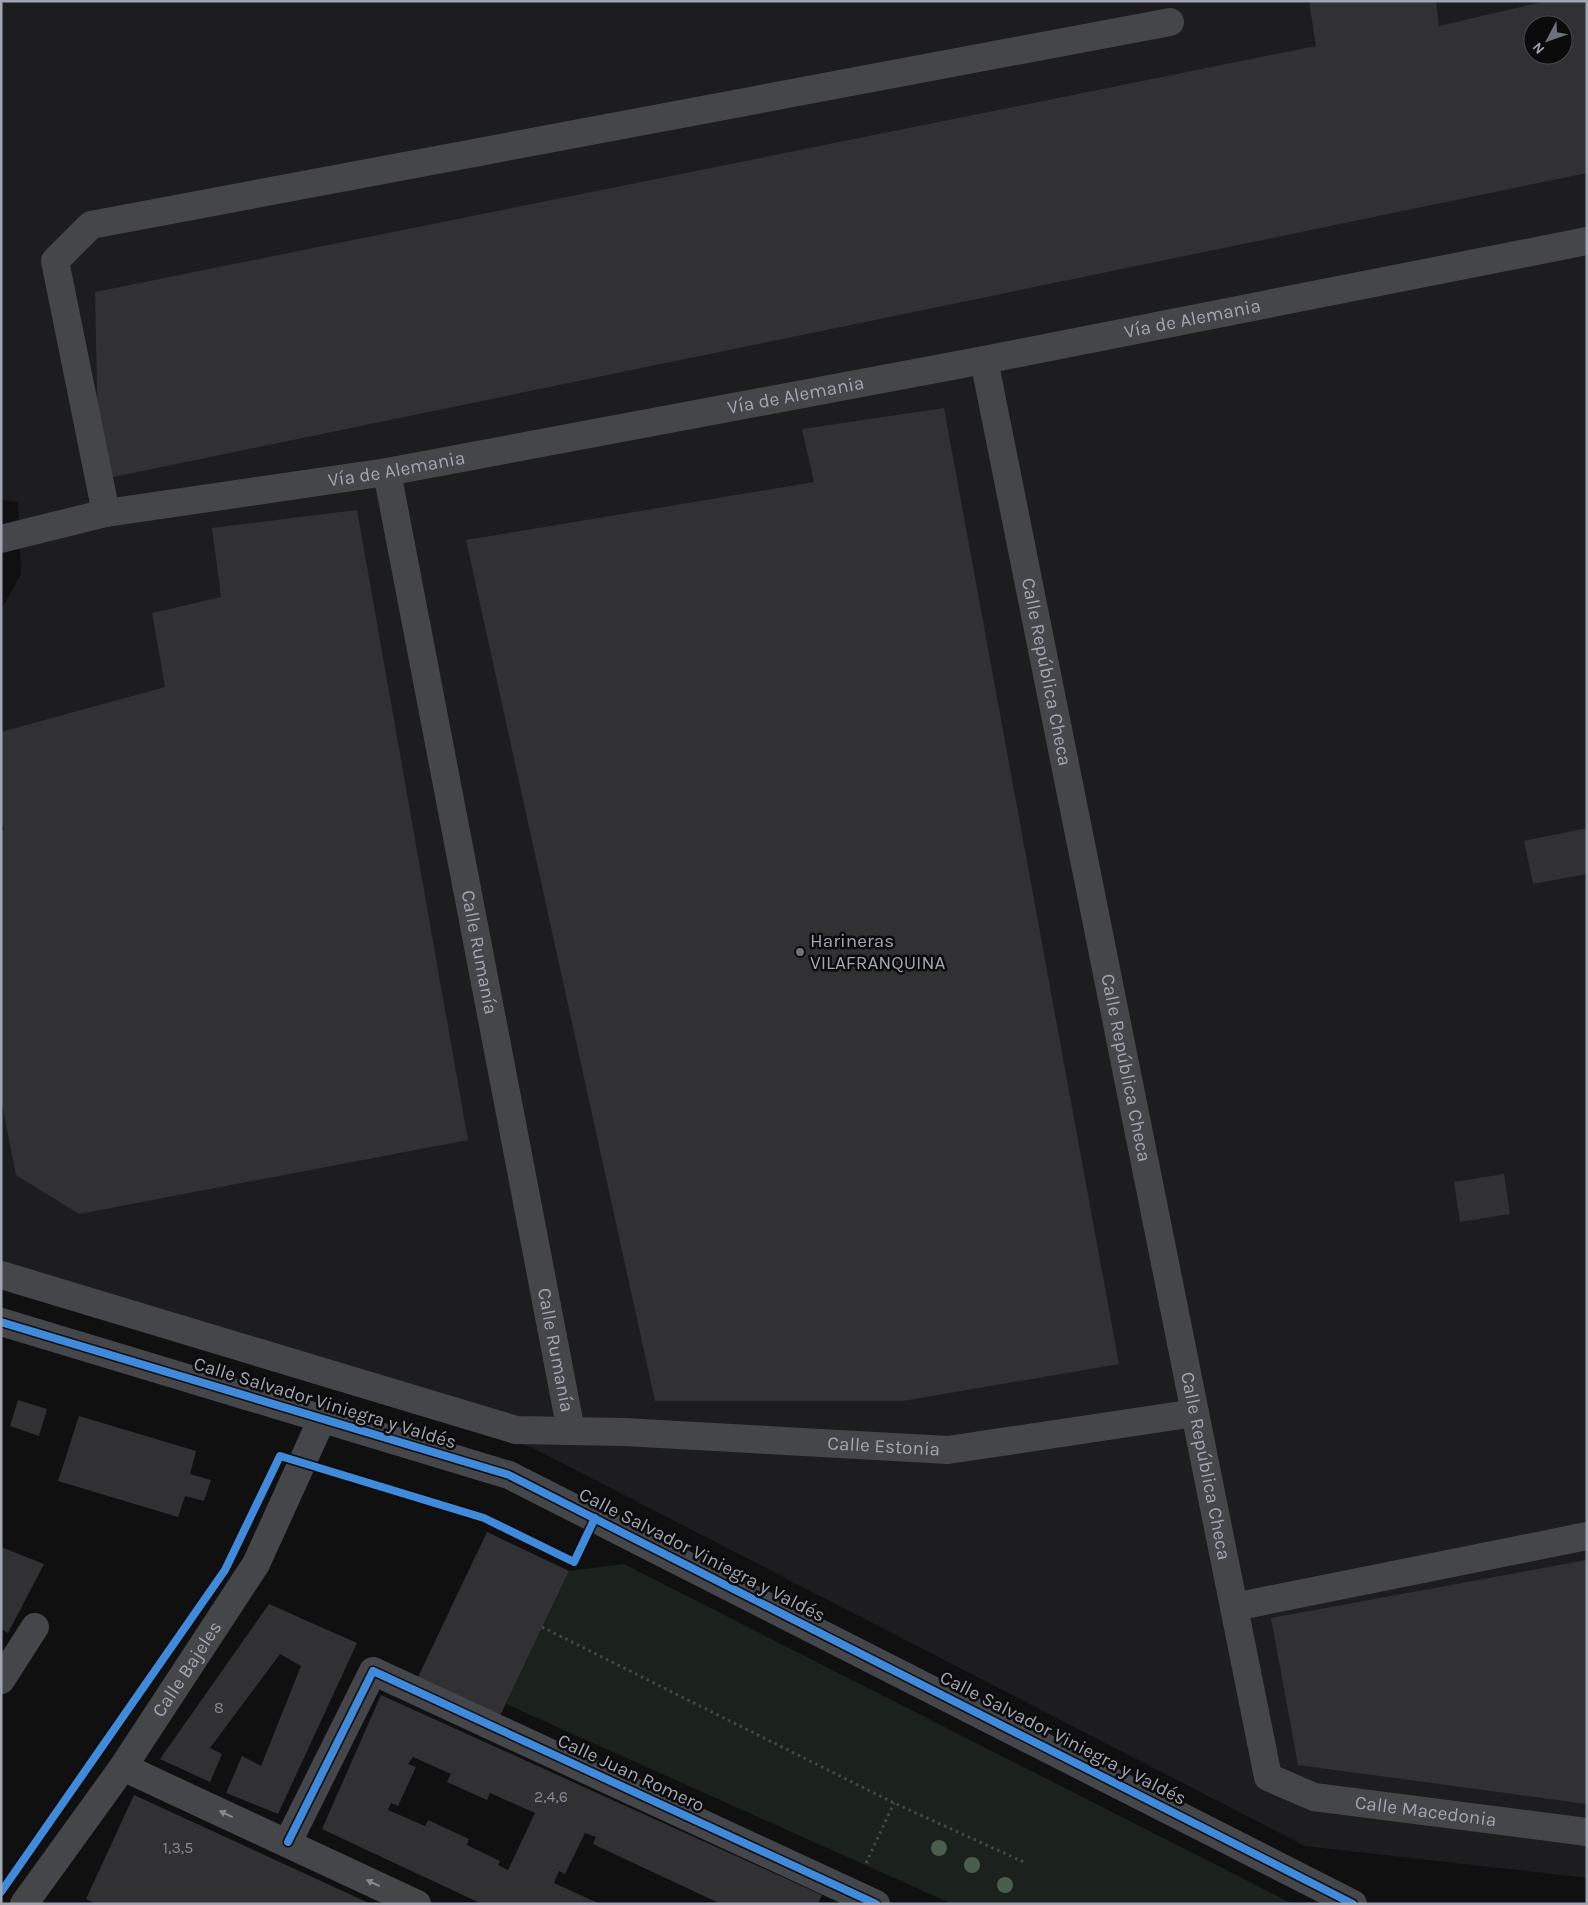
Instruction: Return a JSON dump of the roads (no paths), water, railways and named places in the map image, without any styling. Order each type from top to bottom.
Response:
[{"type":"street","points":[[106,513],[55,261],[91,225],[1170,22]]},
{"type":"street","name":"Vía de Alemania","points":[[1,539],[106,513],[387,472],[984,360],[1587,241]]},
{"type":"street","name":"Calle República Checa","points":[[984,360],[1268,1777]]},
{"type":"street","name":"Calle Rumanía","points":[[387,472],[571,1431]]},
{"type":"street","name":"Calle Estonia","points":[[1,1275],[516,1430],[571,1431],[948,1450],[1195,1413]]},
{"type":"street","name":"Calle Salvador Viniegra y Valdés","points":[[1,1322],[509,1475],[1354,1904]]},
{"type":"street","name":"Calle Bajeles","points":[[24,1904],[123,1767],[256,1564],[322,1419]]},
{"type":"street","points":[[1234,1606],[1587,1536]]},
{"type":"street","points":[[1,1680],[35,1627]]},
{"type":"street","name":"Calle Juan Romero","points":[[288,1842],[373,1671],[858,1900]]},
{"type":"street","points":[[123,1767],[288,1842],[417,1904]]},
{"type":"street","name":"Calle Macedonia","points":[[1268,1777],[1314,1797],[1587,1832]]},
{"type":"place","name":"Harineras VILAFRANQUINA","points":[[800,952]]}]
